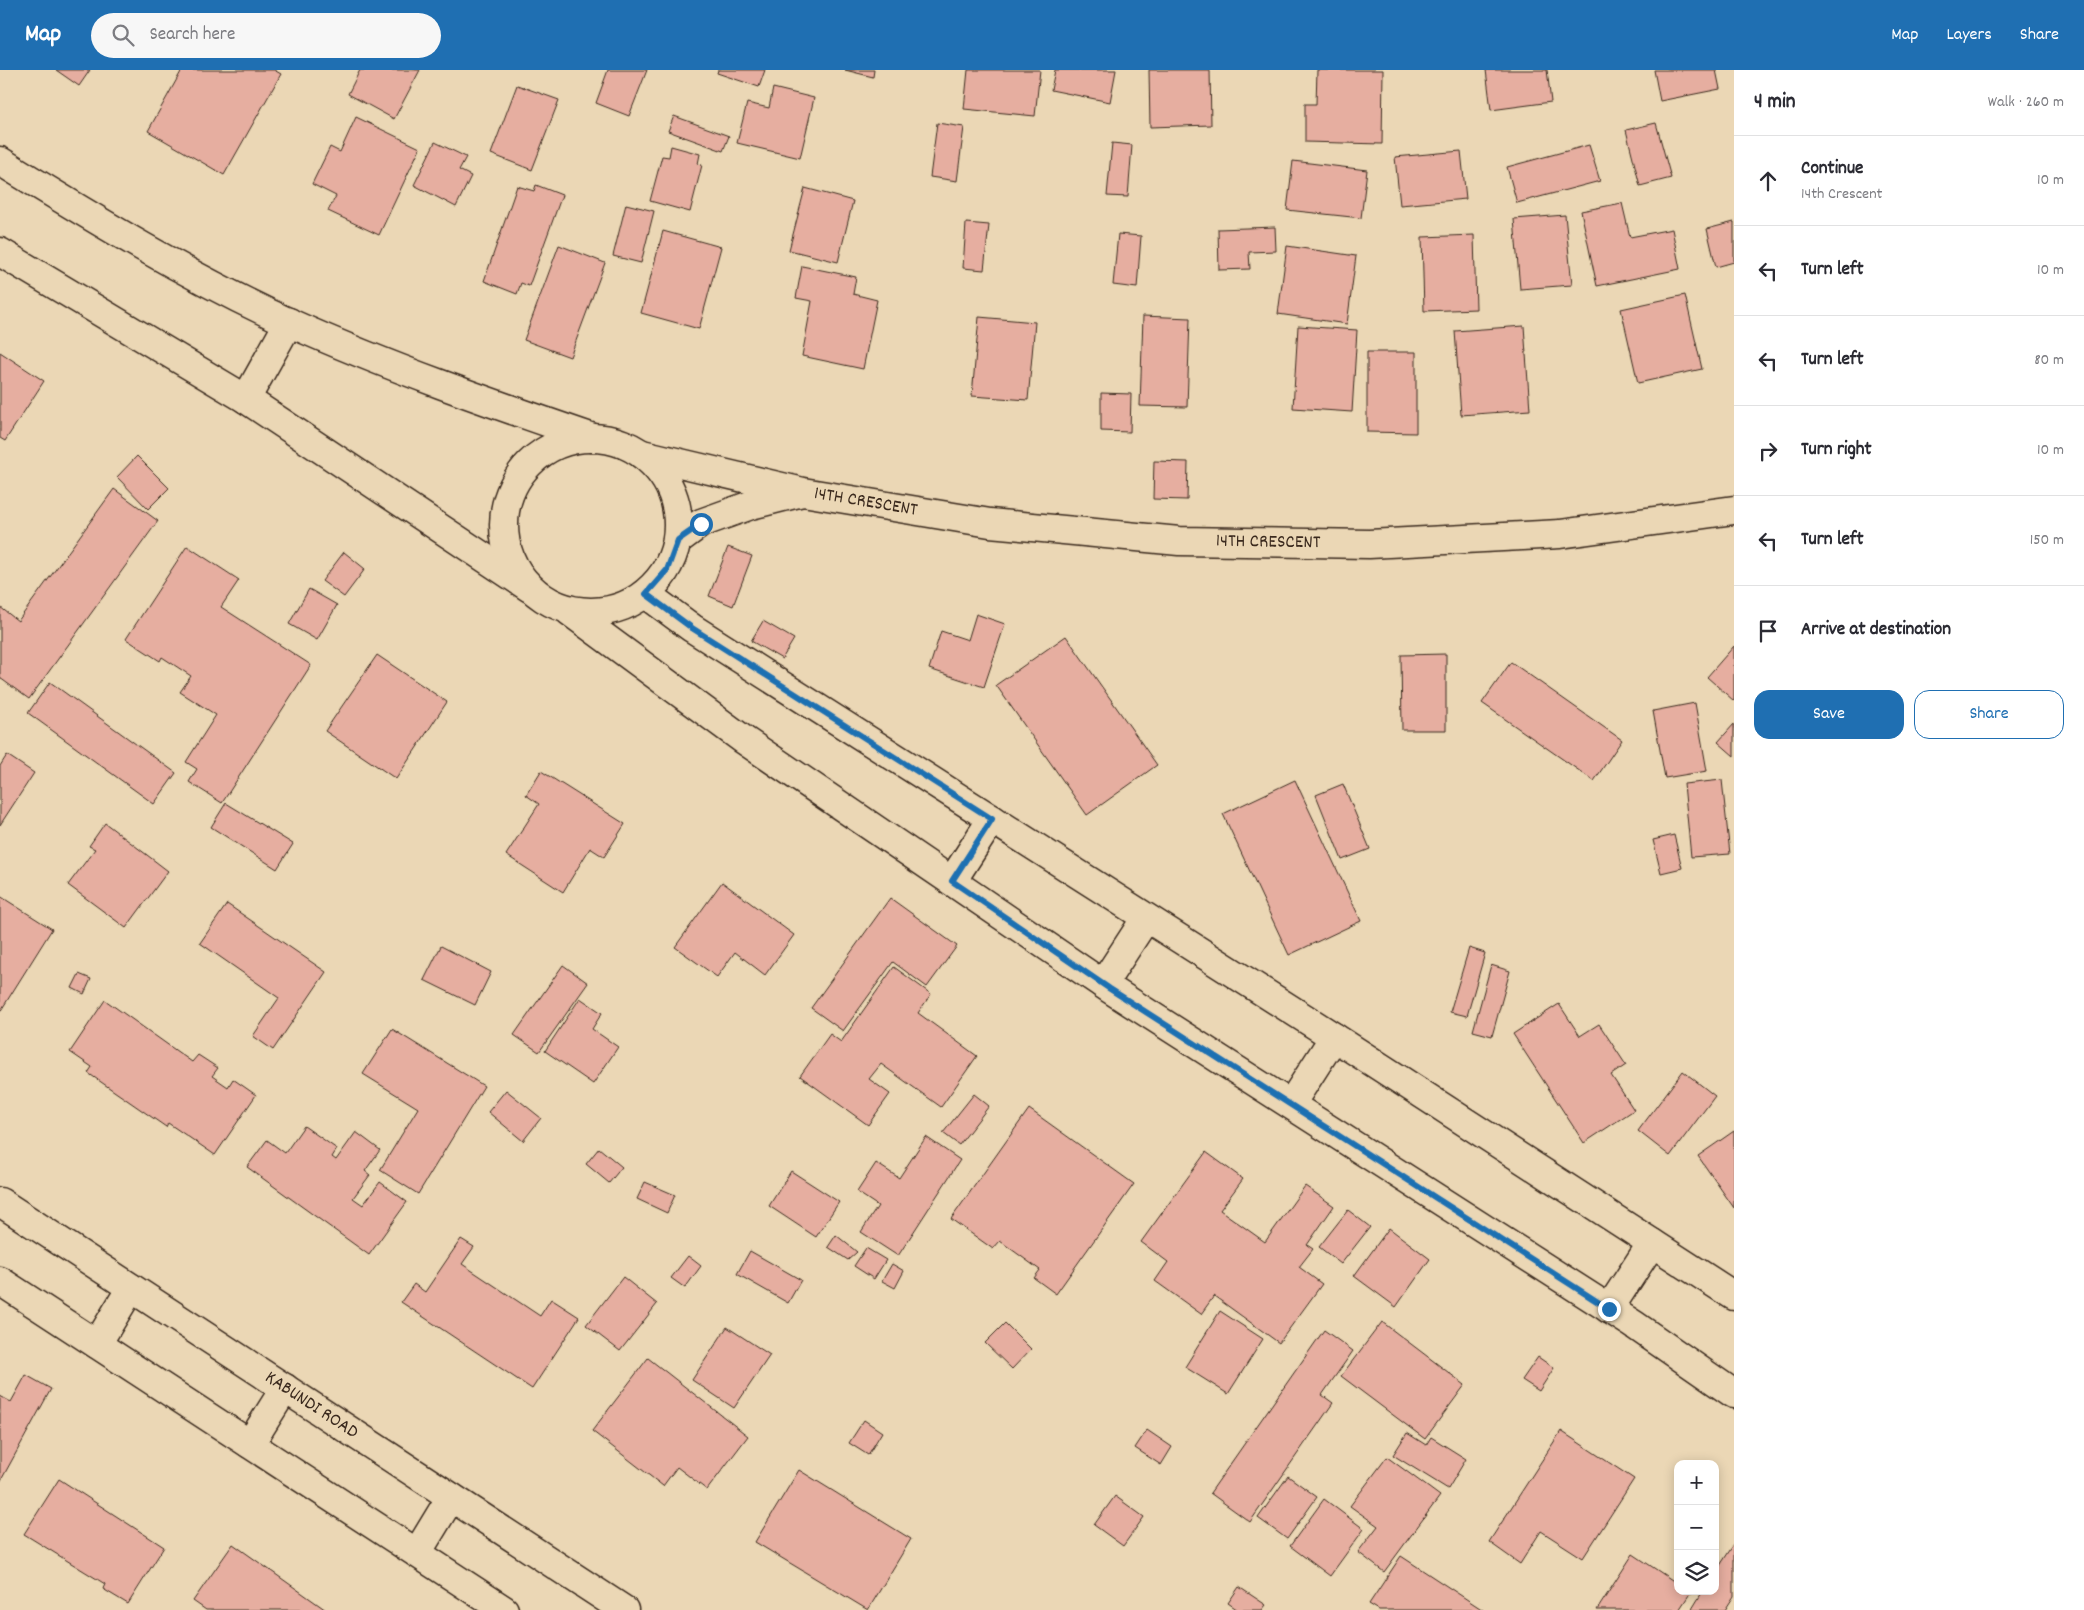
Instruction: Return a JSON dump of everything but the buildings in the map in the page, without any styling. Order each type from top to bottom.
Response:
[{"type":"street","points":[[0,161],[82,212],[159,255],[289,322],[490,403],[593,438],[619,442],[642,454],[664,478],[677,507],[678,540],[667,570],[646,594],[622,608],[596,613],[569,611]]},
{"type":"street","points":[[0,252],[246,399],[548,601],[569,611],[744,740],[1103,984],[1609,1309],[1734,1394]]},
{"type":"street","points":[[246,399],[289,322]]},
{"type":"street","points":[[530,588],[516,569],[506,544],[504,518],[510,492],[524,470],[543,452],[567,441],[593,438]]},
{"type":"street","name":"14TH CRESCENT","points":[[642,454],[803,492],[990,523],[1179,541],[1398,543],[1560,534],[1734,510]]},
{"type":"street","name":"14TH CRESCENT","points":[[678,540],[701,524],[751,505],[803,492]]},
{"type":"street","points":[[646,594],[701,634],[1334,1037],[1734,1296]]},
{"type":"street","points":[[952,881],[992,819]]},
{"type":"street","points":[[1103,984],[1146,918]]},
{"type":"street","points":[[1291,1104],[1334,1037]]},
{"type":"street","name":"KABUNDI ROAD","points":[[0,1202],[451,1497],[591,1601],[624,1610]]},
{"type":"street","points":[[1609,1309],[1652,1243]]},
{"type":"street","points":[[0,1281],[504,1610]]},
{"type":"street","points":[[97,1344],[131,1288]]},
{"type":"street","points":[[250,1444],[285,1388]]},
{"type":"street","points":[[417,1553],[451,1497]]},
{"type":"route","points":[[701,524],[678,540],[667,570],[646,594],[692,628],[992,819],[952,881],[1110,989],[1609,1309]]}]
